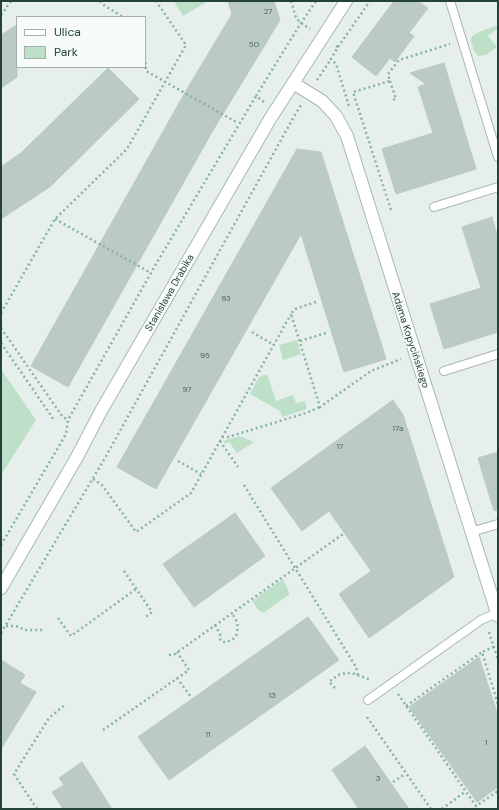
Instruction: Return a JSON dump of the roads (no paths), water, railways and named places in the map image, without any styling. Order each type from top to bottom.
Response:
[{"type":"street","name":"Stanisława Drabika","points":[[1,588],[270,119],[346,1]]},
{"type":"street","name":"Adama Kopycińskiego","points":[[293,83],[322,101],[336,116],[347,136],[498,615]]},
{"type":"lane","points":[[450,1],[498,157]]},
{"type":"lane","points":[[434,207],[498,187]]},
{"type":"lane","points":[[444,371],[498,354]]},
{"type":"lane","points":[[471,532],[498,524]]},
{"type":"lane","points":[[368,700],[481,620],[498,615]]}]
